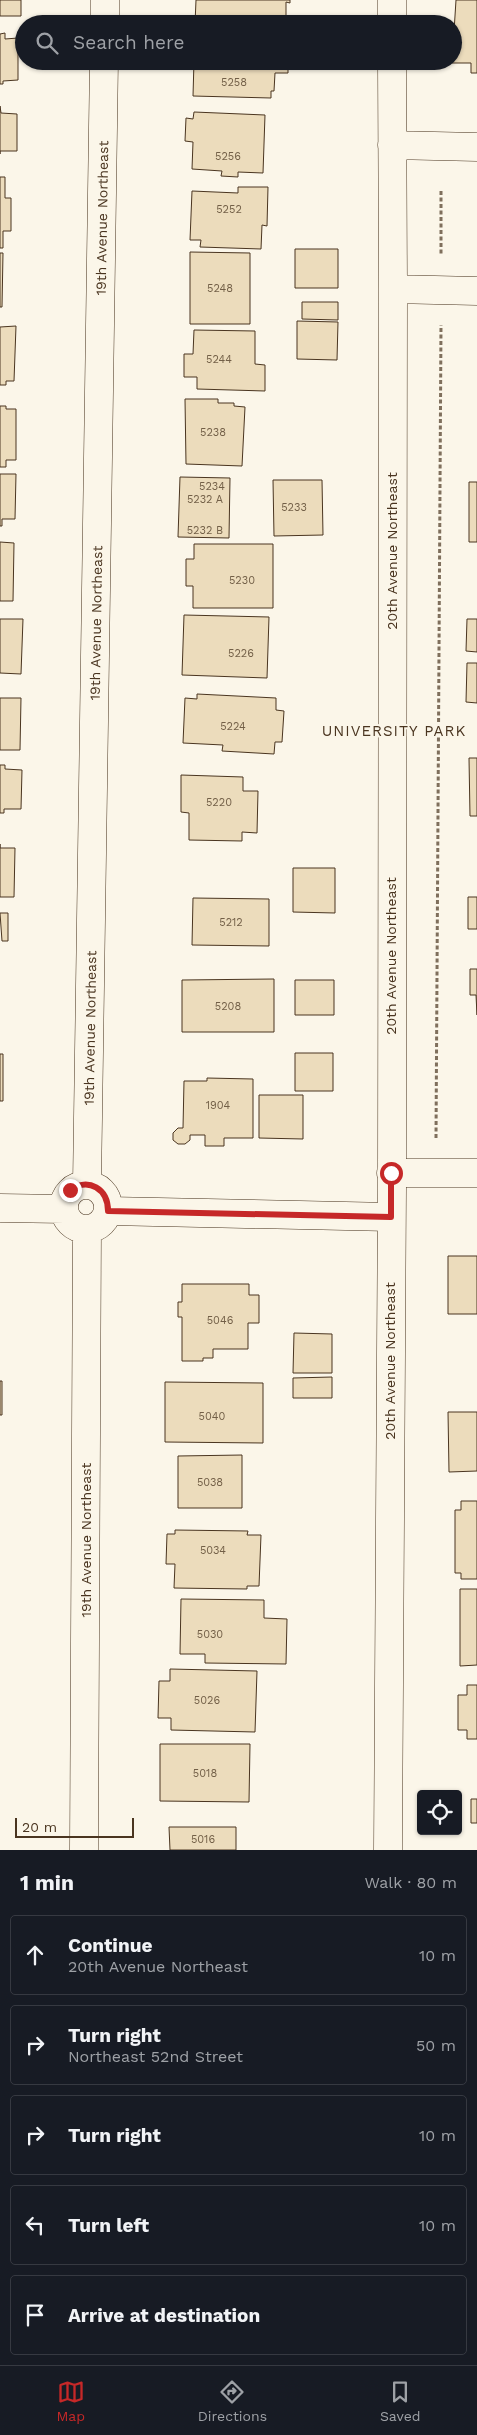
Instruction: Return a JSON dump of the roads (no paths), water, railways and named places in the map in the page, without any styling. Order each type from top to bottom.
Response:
[{"type":"street","points":[[105,0],[105,15]]},
{"type":"street","points":[[392,0],[392,15]]},
{"type":"street","name":"19th Avenue Northeast","points":[[88,1184],[104,70]]},
{"type":"street","name":"20th Avenue Northeast","points":[[388,1850],[391,1217],[392,70]]},
{"type":"street","points":[[392,146],[477,147]]},
{"type":"street","points":[[393,289],[477,291]]},
{"type":"street","points":[[391,1173],[477,1173]]},
{"type":"street","points":[[88,1184],[102,1191],[108,1204],[108,1211],[102,1223],[88,1229],[73,1225],[67,1219],[64,1209],[66,1197],[70,1190],[76,1186],[88,1184]]},
{"type":"street","points":[[0,1208],[64,1209]]},
{"type":"street","points":[[108,1211],[391,1217]]},
{"type":"street","name":"19th Avenue Northeast","points":[[84,1850],[88,1229]]},
{"type":"district","name":"UNIVERSITY PARK","points":[[394,731]]}]
